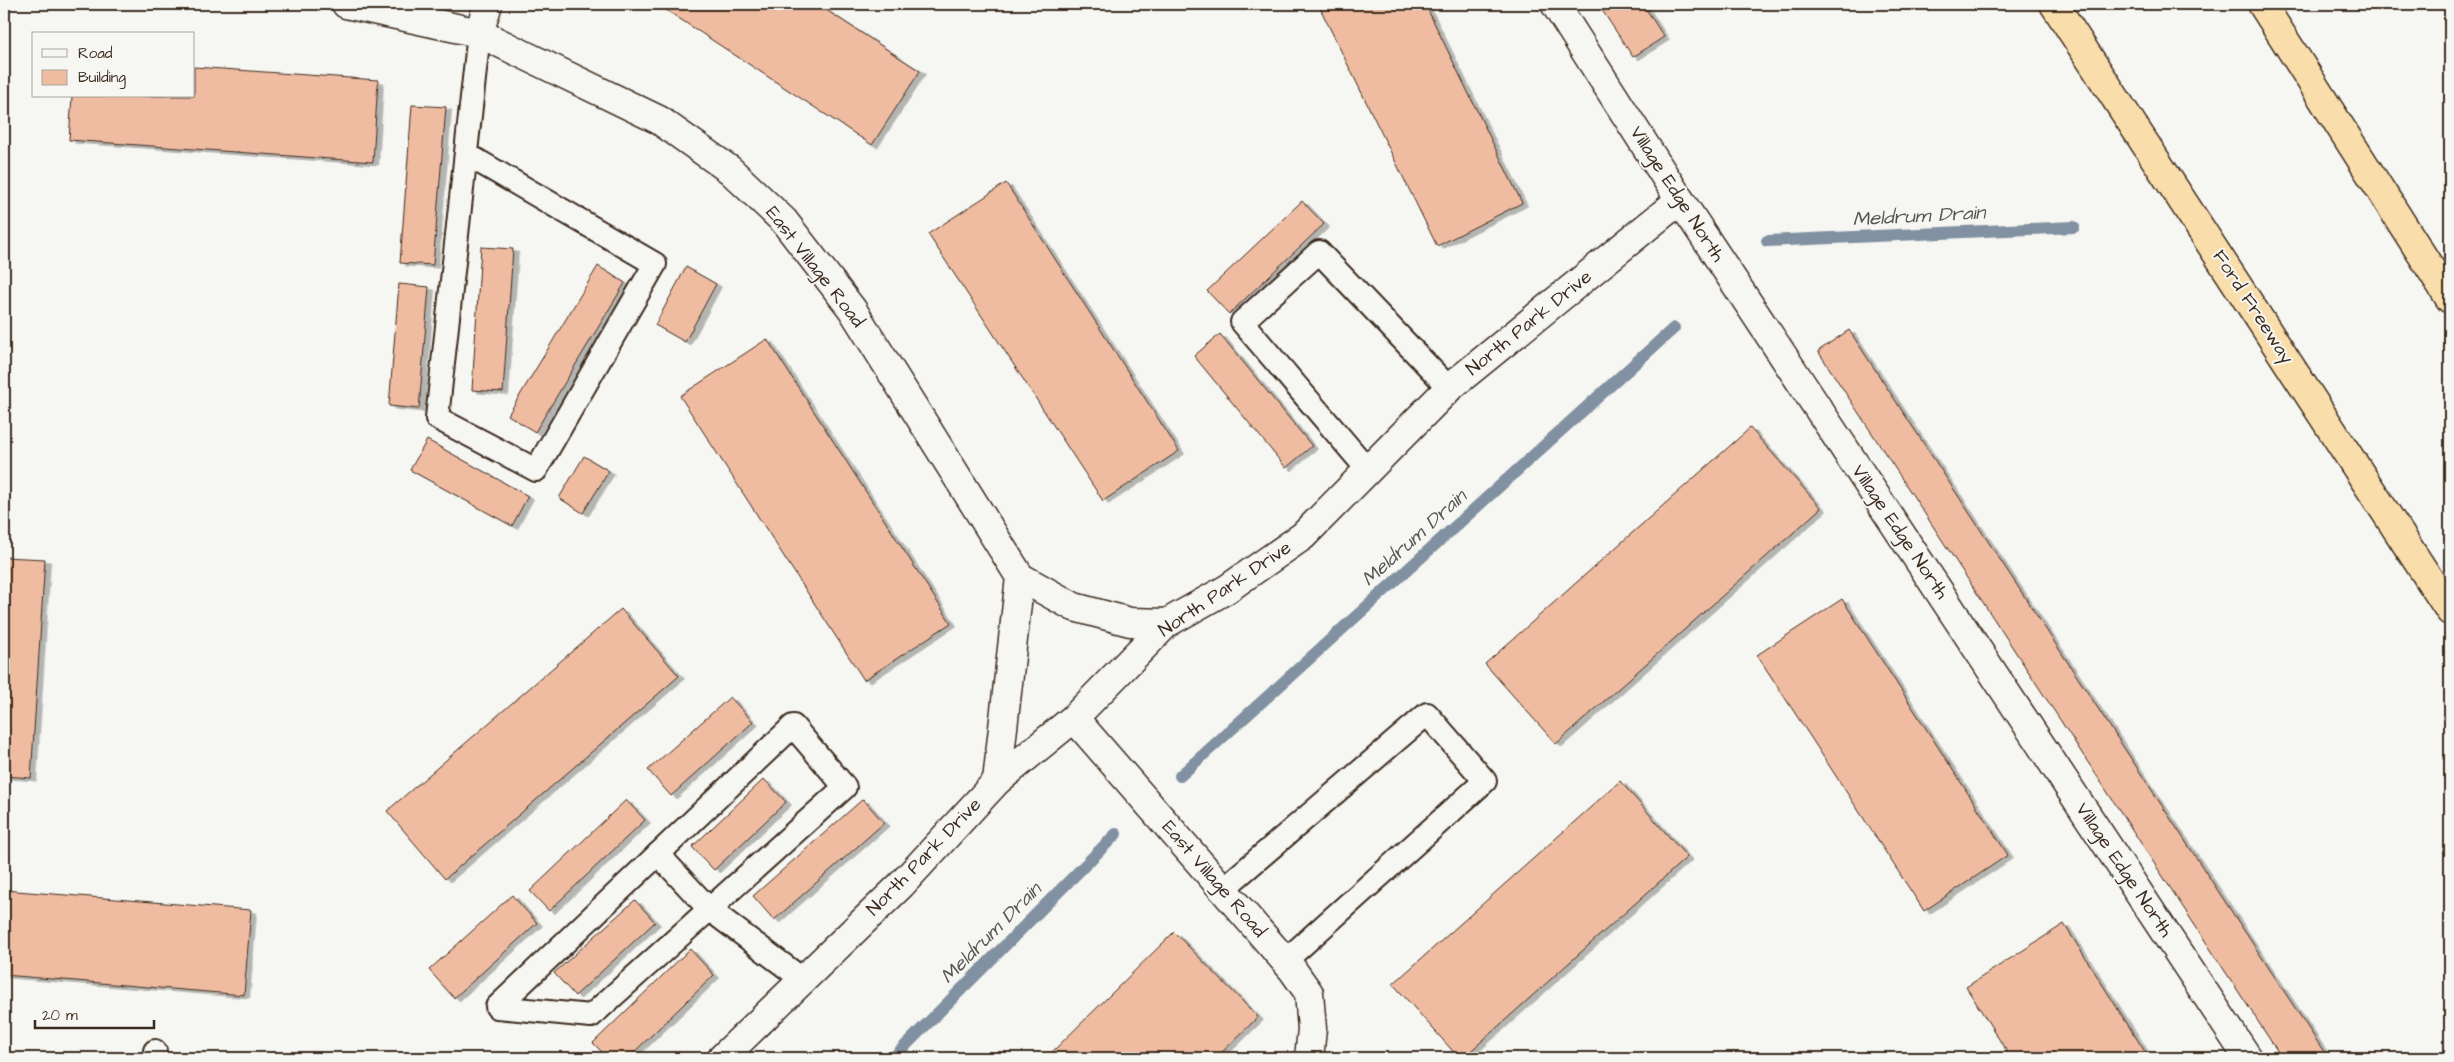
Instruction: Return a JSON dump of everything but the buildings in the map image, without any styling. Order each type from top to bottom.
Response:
[{"type":"highway","name":"Ford Freeway","points":[[2054,4],[2450,611]]},
{"type":"highway","points":[[2262,4],[2450,299]]},
{"type":"street","name":"East Village Road","points":[[346,4],[479,34],[659,120],[730,170],[784,221],[852,309],[1020,578],[1074,607],[1130,622],[1167,623]]},
{"type":"street","points":[[479,34],[488,4]]},
{"type":"street","name":"Village Edge North","points":[[1554,4],[1680,200],[2248,1058]]},
{"type":"street","name":"North Park Drive","points":[[722,1058],[901,885],[997,780],[1074,718],[1167,623],[1227,589],[1302,536],[1449,388],[1680,200]]},
{"type":"street","points":[[997,780],[1020,578]]},
{"type":"street","name":"East Village Road","points":[[1074,718],[1285,961],[1308,993],[1312,1029],[1309,1058]]},
{"type":"lane","points":[[466,154],[655,264],[536,470],[438,418],[466,154],[479,34]]},
{"type":"lane","points":[[1368,470],[1242,322],[1319,252],[1449,388]]},
{"type":"lane","points":[[1223,889],[1427,714],[1485,781],[1285,961]]},
{"type":"lane","points":[[793,726],[845,787],[709,909],[591,1016],[497,1008],[793,726]]},
{"type":"lane","points":[[658,854],[709,909],[802,979]]},
{"type":"waterway","name":"Meldrum Drain","points":[[1767,241],[2074,227]]},
{"type":"waterway","name":"Meldrum Drain","points":[[1180,776],[1674,328]]},
{"type":"waterway","name":"Meldrum Drain","points":[[893,1058],[1116,834]]}]
